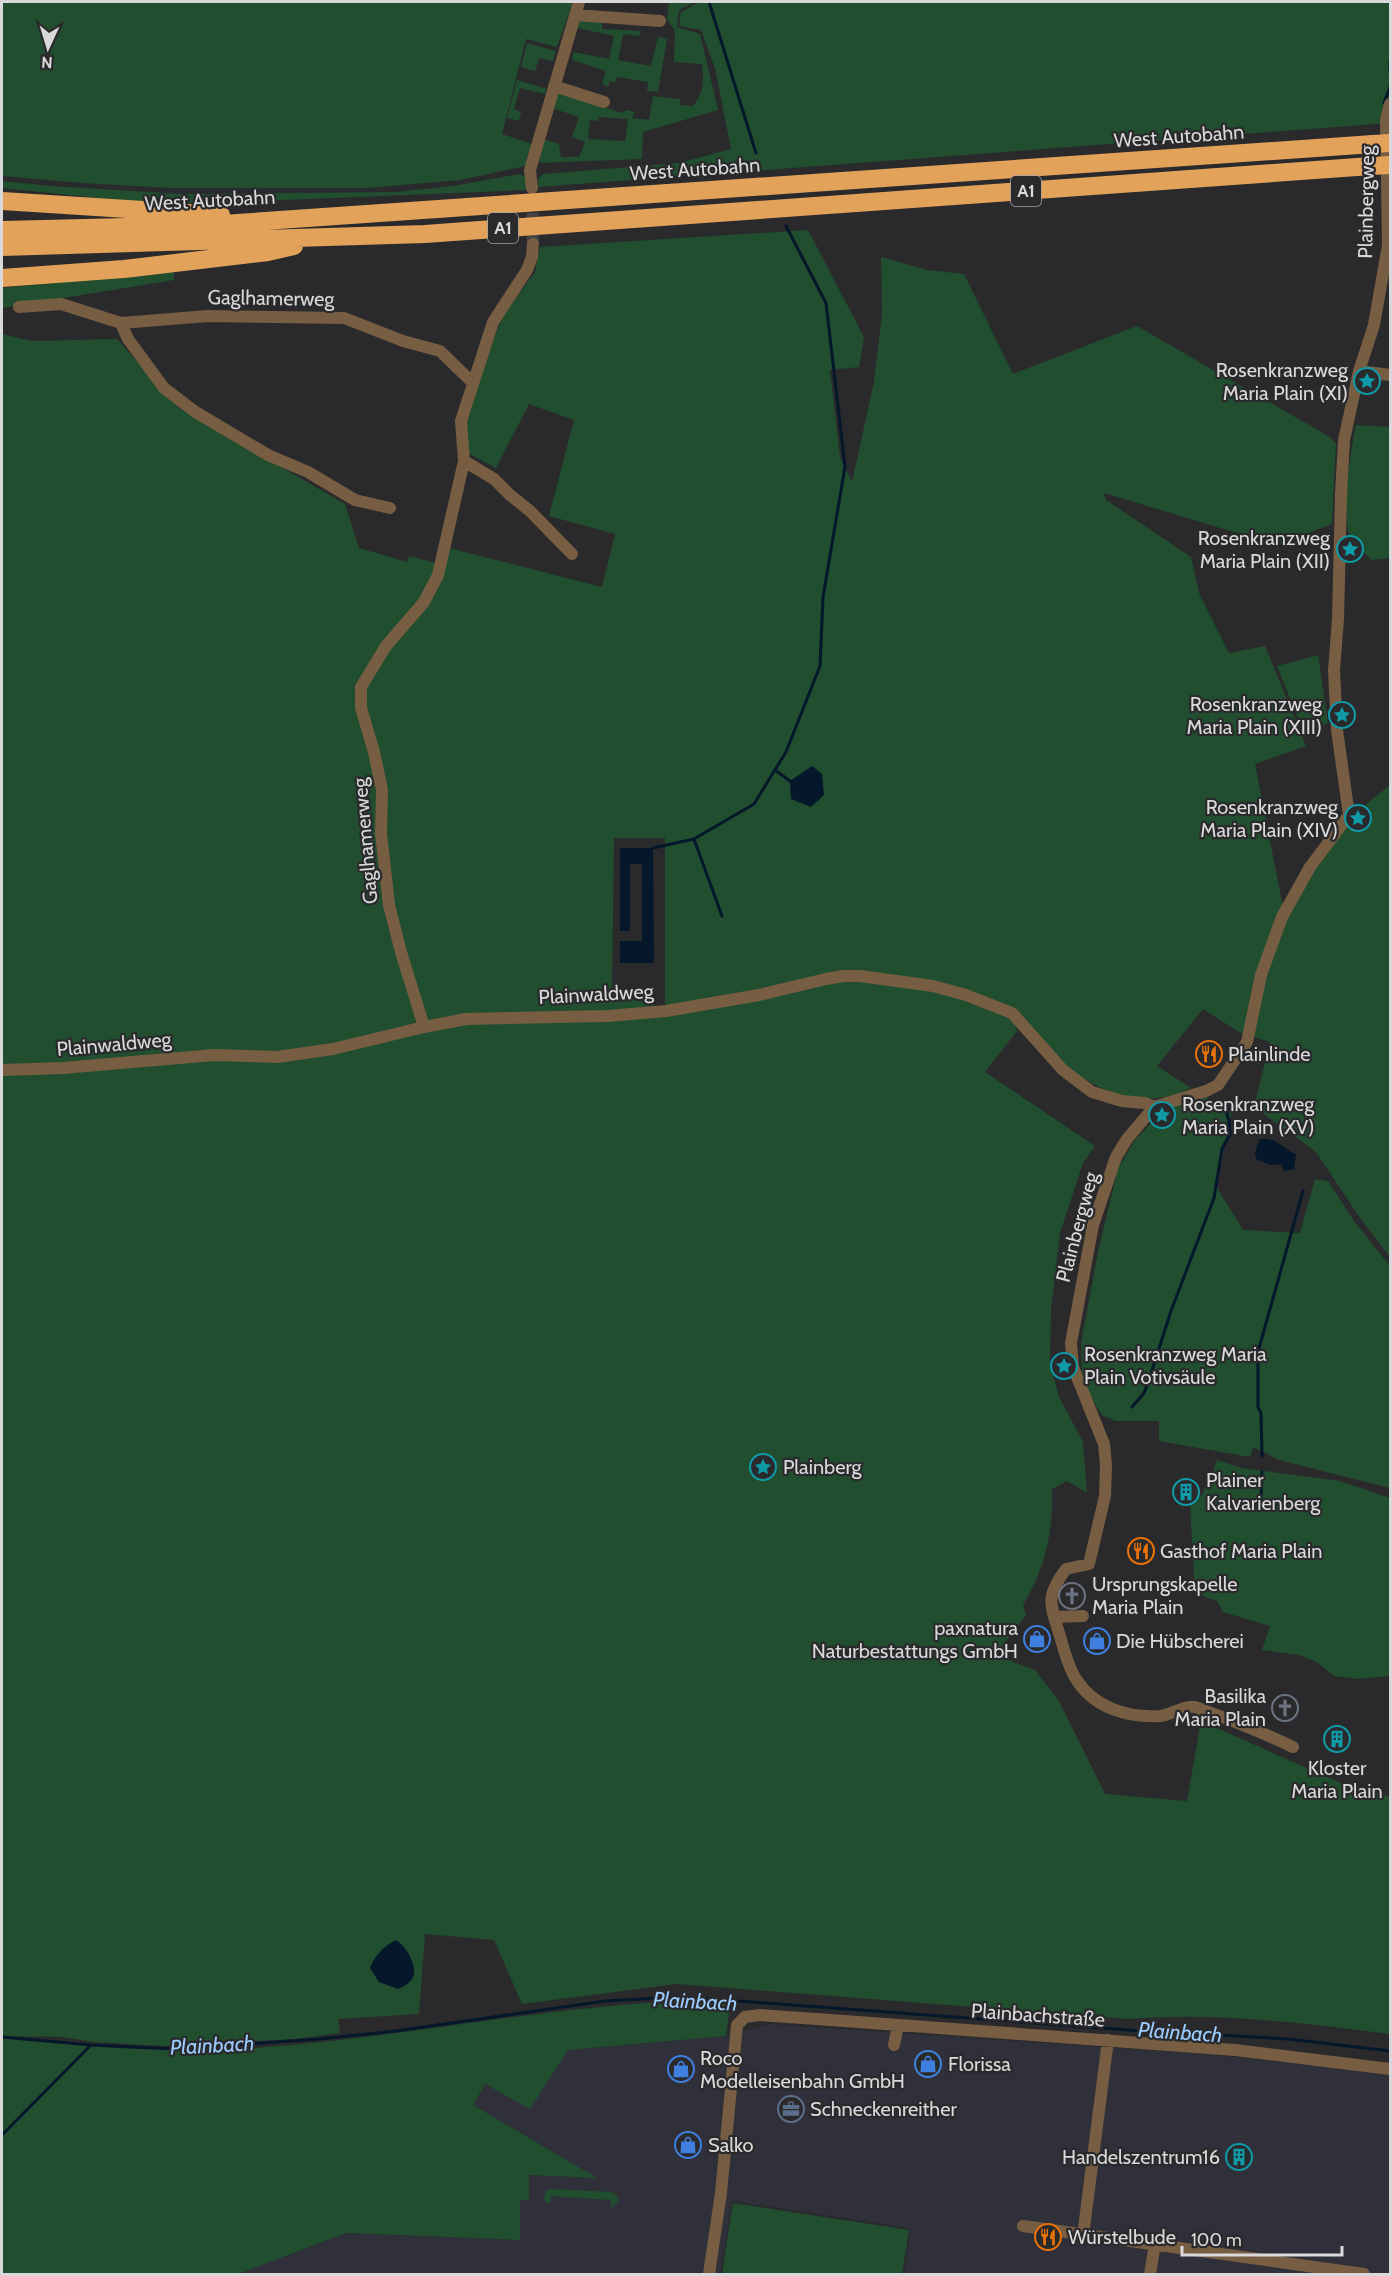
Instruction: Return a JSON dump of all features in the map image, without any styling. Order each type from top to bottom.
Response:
[{"type":"highway","name":"West Autobahn","points":[[2,230],[162,226],[432,210],[1382,144]]},
{"type":"highway","name":"West Autobahn","points":[[2,247],[425,234],[1390,165]]},
{"type":"highway","points":[[2,201],[205,212],[255,220]]},
{"type":"highway","points":[[2,279],[96,272],[268,252],[325,238]]},
{"type":"street","points":[[532,188],[531,171],[579,2]]},
{"type":"street","points":[[575,15],[660,21]]},
{"type":"street","points":[[554,86],[604,102]]},
{"type":"street","name":"Plainbergweg","points":[[1293,1747],[1252,1728],[1193,1706],[1166,1715],[1152,1716],[1122,1713],[1100,1703],[1081,1687],[1074,1677],[1049,1598],[1066,1569],[1089,1563],[1105,1496],[1107,1465],[1104,1444],[1072,1367],[1071,1343],[1093,1225],[1116,1157],[1127,1139],[1154,1107],[1206,1091],[1218,1084],[1246,1042],[1262,975],[1282,917],[1310,867],[1349,815],[1337,730],[1334,670],[1344,440],[1359,371],[1374,325],[1388,245],[1386,120],[1390,104]]},
{"type":"street","name":"Gaglhamerweg","points":[[424,1027],[389,905],[381,833],[382,790],[361,708],[361,687],[386,646],[424,602],[438,575],[464,461],[461,421],[493,322],[527,270],[532,257],[533,244]]},
{"type":"street","name":"Gaglhamerweg","points":[[18,307],[61,304],[121,322],[208,316],[344,318],[403,341],[440,351],[473,383]]},
{"type":"street","points":[[121,322],[128,339],[164,388],[194,411],[268,455],[308,472],[355,500],[390,508]]},
{"type":"street","points":[[1359,371],[1390,375]]},
{"type":"street","points":[[464,461],[494,479],[530,511],[572,554]]},
{"type":"street","name":"Plainwaldweg","points":[[2,1070],[63,1068],[214,1055],[277,1057],[333,1049],[466,1019],[608,1016],[666,1011],[759,995],[843,976],[860,976],[933,986],[966,995],[1012,1013],[1063,1070],[1092,1092],[1154,1107]]},
{"type":"street","points":[[1054,1617],[1083,1616]]},
{"type":"street","name":"Plainbachstraße","points":[[709,2274],[721,2193],[737,2025],[745,2017],[760,2015],[1235,2050],[1390,2069]]},
{"type":"street","points":[[894,2045],[898,2025]]},
{"type":"street","points":[[1083,2236],[1108,2040]]},
{"type":"street","points":[[1023,2226],[1364,2274]]},
{"type":"street","points":[[1150,2274],[1155,2244]]},
{"type":"shaded area","points":[[771,2024],[1202,2054],[1390,2075],[1390,2274],[904,2274],[911,2228],[732,2201],[720,2274],[240,2273],[346,2233],[520,2240],[520,2200],[529,2200],[529,2175],[596,2178],[472,2105],[485,2084],[530,2108],[568,2050],[726,2036]]},
{"type":"green space","points":[[2,2],[573,2],[557,47],[526,39],[502,134],[532,144],[525,166],[460,180],[368,188],[171,188],[2,176]]},
{"type":"green space","points":[[669,2],[695,2],[679,10],[677,27],[700,34],[718,110],[643,132],[642,159],[539,163],[543,139],[559,144],[561,157],[579,157],[585,142],[572,137],[579,117],[552,108],[558,92],[622,113],[627,110],[635,112],[632,118],[649,120],[653,96],[680,99],[680,105],[693,106],[702,86],[702,64],[674,62],[675,31],[667,19]],"holes":[[[599,117],[628,119],[625,141],[588,139],[590,120],[598,121]]]},
{"type":"green space","points":[[699,2],[1390,2],[1390,123],[538,187],[538,179],[543,174],[679,163],[731,149],[715,68],[701,30],[679,26],[681,12]]},
{"type":"green space","points":[[578,21],[602,22],[602,29],[641,31],[640,36],[623,34],[618,60],[651,66],[658,37],[667,39],[658,92],[647,91],[648,82],[617,77],[615,83],[610,81],[608,87],[602,84],[606,71],[572,60],[574,52],[609,59],[614,36],[578,28]]},
{"type":"green space","points":[[527,43],[556,51],[553,61],[539,58],[535,71],[521,67]]},
{"type":"green space","points":[[517,80],[547,89],[545,94],[520,88],[514,109],[521,112],[519,121],[507,118]]},
{"type":"green space","points":[[520,174],[528,178],[527,190],[214,203],[137,202],[2,188],[2,181],[183,194],[396,192],[453,186]]},
{"type":"green space","points":[[808,230],[864,337],[859,367],[830,370],[840,457],[852,482],[874,382],[882,314],[881,257],[927,270],[964,274],[1013,374],[1137,326],[1330,437],[1336,444],[1332,524],[1277,545],[1104,493],[1106,500],[1191,557],[1199,593],[1229,653],[1265,646],[1306,746],[1255,764],[1282,902],[1293,908],[1344,828],[1365,805],[1390,785],[1390,1257],[1360,1218],[1316,1152],[1254,1107],[1270,1042],[1239,1032],[1203,1009],[1157,1066],[1191,1088],[1175,1095],[1141,1098],[1119,1095],[1099,1087],[1080,1075],[1062,1062],[1013,1014],[1017,1031],[985,1072],[1095,1146],[1083,1163],[1060,1233],[1051,1309],[1050,1363],[1059,1397],[1083,1442],[1087,1493],[1067,1481],[1052,1489],[1049,1535],[1043,1563],[1023,1605],[1026,1615],[995,1655],[1035,1670],[1059,1701],[1105,1794],[1187,1801],[1201,1721],[1345,1785],[1390,1797],[1390,2034],[1260,2020],[1195,2017],[1129,2019],[677,1984],[522,2004],[494,1940],[425,1934],[419,2014],[338,2019],[340,2033],[296,2039],[165,2046],[94,2042],[62,2037],[2,2036],[2,334],[32,341],[117,339],[179,408],[345,504],[359,548],[407,562],[409,556],[440,564],[445,547],[602,587],[615,534],[549,516],[574,420],[529,404],[496,468],[468,453],[466,422],[488,352],[504,314],[535,272],[540,247]],"holes":[[[614,838],[665,838],[665,1010],[612,988]]]},
{"type":"green space","points":[[174,271],[174,280],[2,308],[2,288]]},
{"type":"green space","points":[[1356,425],[1390,427],[1390,558],[1372,560],[1354,543],[1348,530],[1347,484]]},
{"type":"green space","points":[[1318,655],[1328,723],[1304,733],[1277,666]]},
{"type":"green space","points":[[1201,1096],[1233,1105],[1216,1186],[1243,1230],[1300,1233],[1315,1179],[1328,1181],[1354,1221],[1390,1266],[1390,1488],[1279,1460],[1253,1447],[1250,1457],[1159,1441],[1159,1421],[1116,1421],[1102,1415],[1091,1398],[1082,1373],[1081,1343],[1098,1252],[1118,1168],[1135,1140],[1158,1116]]},
{"type":"green space","points":[[1217,1460],[1241,1468],[1340,1481],[1390,1498],[1390,1671],[1388,1676],[1359,1679],[1334,1676],[1317,1662],[1299,1655],[1262,1650],[1270,1626],[1223,1612],[1217,1601],[1195,1593],[1190,1503],[1203,1494]]},
{"type":"green space","points":[[685,2001],[730,2005],[726,2036],[568,2050],[530,2109],[485,2084],[473,2105],[597,2178],[529,2175],[529,2200],[520,2200],[520,2240],[346,2233],[241,2274],[2,2274],[2,2037],[119,2048],[237,2049],[349,2039],[629,2004]]},
{"type":"green space","points":[[547,2190],[612,2192],[617,2195],[618,2202],[611,2208],[611,2200],[551,2196],[550,2204],[545,2201],[544,2196]]},
{"type":"green space","points":[[733,2203],[909,2230],[902,2274],[722,2274]]},
{"type":"water","points":[[812,766],[822,774],[824,795],[811,807],[791,799],[790,781]]},
{"type":"water","points":[[620,848],[653,848],[654,963],[620,963],[620,941],[642,941],[642,864],[630,864],[630,931],[620,931]]},
{"type":"water","points":[[1260,1139],[1276,1142],[1296,1154],[1294,1169],[1284,1171],[1281,1164],[1271,1165],[1256,1159],[1255,1152]]},
{"type":"water","points":[[396,1940],[410,1956],[414,1967],[413,1977],[398,1989],[379,1982],[370,1968],[380,1951]]},
{"type":"waterway","points":[[709,2],[756,153]]},
{"type":"waterway","points":[[1390,61],[1390,71]]},
{"type":"waterway","points":[[1384,103],[1390,87]]},
{"type":"waterway","points":[[653,848],[694,839],[754,804],[786,752],[820,666],[823,597],[845,467],[826,303],[786,226]]},
{"type":"waterway","points":[[775,770],[790,781]]},
{"type":"waterway","points":[[694,839],[722,916]]},
{"type":"waterway","points":[[1132,1407],[1144,1393],[1148,1383],[1171,1311],[1214,1198],[1222,1149],[1230,1134],[1227,1115],[1229,1105]]},
{"type":"waterway","points":[[1262,1456],[1261,1413],[1258,1407],[1258,1352],[1303,1191]]},
{"type":"waterway","points":[[1261,1498],[1262,1472]]},
{"type":"waterway","name":"Plainbach","points":[[2,2037],[91,2045],[176,2049],[396,2031],[605,2001],[659,1998],[710,1999],[1129,2030],[1288,2039],[1390,2051]]},
{"type":"waterway","points":[[2,2135],[91,2045]]},
{"type":"tunnel","points":[[532,195],[533,244]]},
{"type":"place","name":"Rosenkranzweg Maria Plain (XI)","points":[[1367,381]]},
{"type":"place","name":"Rosenkranzweg Maria Plain (XII)","points":[[1350,549]]},
{"type":"place","name":"Rosenkranzweg Maria Plain (XIII)","points":[[1342,715]]},
{"type":"place","name":"Rosenkranzweg Maria Plain (XIV)","points":[[1358,818]]},
{"type":"place","name":"Plainlinde","points":[[1209,1054]]},
{"type":"place","name":"Rosenkranzweg Maria Plain (XV)","points":[[1162,1115]]},
{"type":"place","name":"Rosenkranzweg Maria Plain Votivsäule","points":[[1064,1366]]},
{"type":"place","name":"Plainberg","points":[[763,1467]]},
{"type":"place","name":"Plainer Kalvarienberg","points":[[1186,1492]]},
{"type":"place","name":"Gasthof Maria Plain","points":[[1141,1551]]},
{"type":"place","name":"Ursprungskapelle Maria Plain","points":[[1072,1596]]},
{"type":"place","name":"paxnatura Naturbestattungs GmbH","points":[[1037,1639]]},
{"type":"place","name":"Die Hübscherei","points":[[1097,1641]]},
{"type":"place","name":"Basilika Maria Plain","points":[[1285,1708]]},
{"type":"place","name":"Kloster Maria Plain","points":[[1337,1739]]},
{"type":"place","name":"Florissa","points":[[928,2064]]},
{"type":"place","name":"Roco Modelleisenbahn GmbH","points":[[681,2069]]},
{"type":"place","name":"Schneckenreither","points":[[791,2109]]},
{"type":"place","name":"Salko","points":[[688,2145]]},
{"type":"place","name":"Handelszentrum16","points":[[1239,2157]]},
{"type":"place","name":"Würstelbude","points":[[1048,2237]]}]
